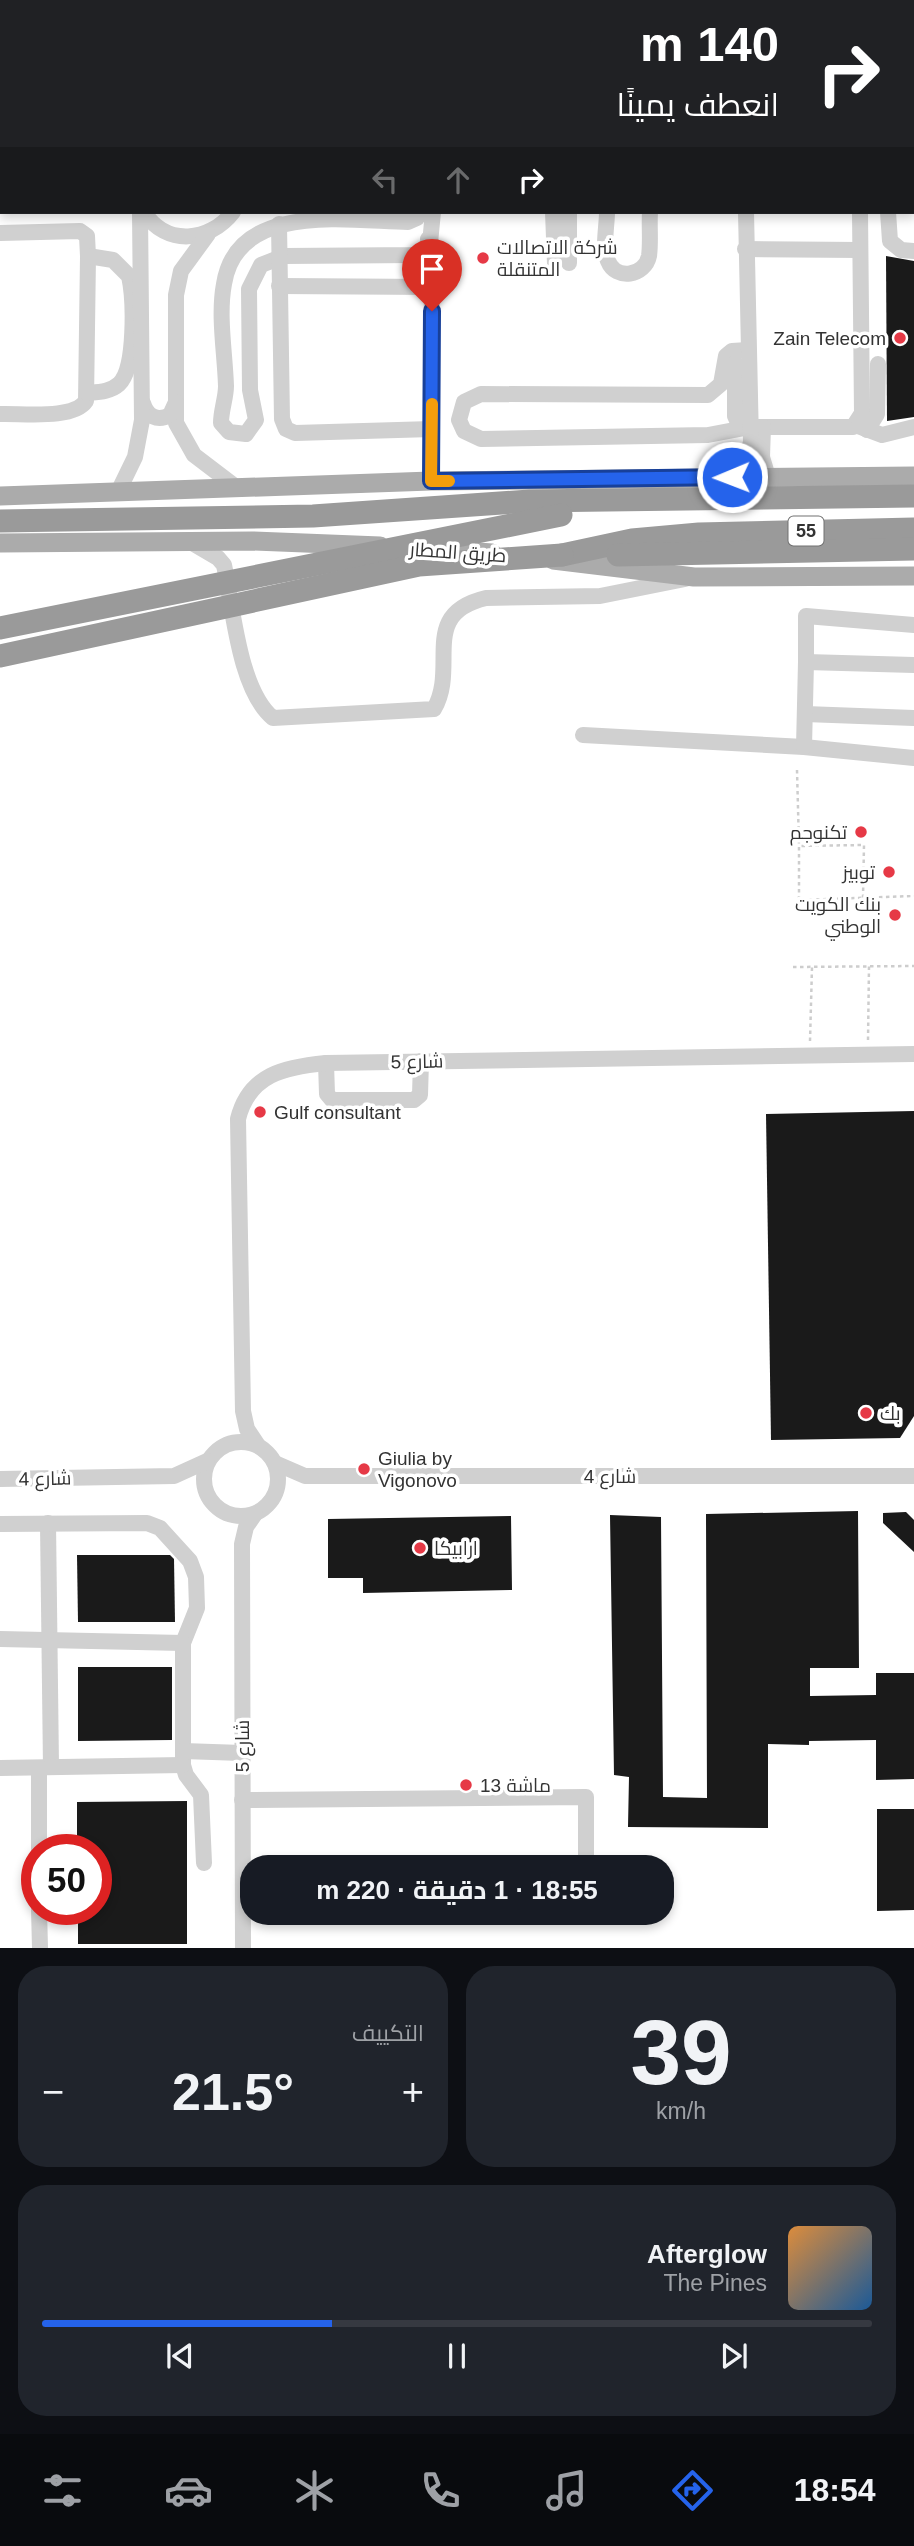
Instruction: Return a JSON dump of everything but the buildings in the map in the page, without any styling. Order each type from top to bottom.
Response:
[{"type":"highway","name":"55","points":[[695,499],[914,496]]},
{"type":"highway","points":[[0,628],[561,515],[695,499]]},
{"type":"highway","points":[[0,521],[313,516],[530,501],[695,499]]},
{"type":"highway","name":"55","points":[[562,555],[632,540],[699,534],[914,529]]},
{"type":"highway","points":[[0,656],[419,565],[562,555],[914,549]]},
{"type":"main road","points":[[0,496],[431,481],[914,476]]},
{"type":"main road","name":"طريق المطار","points":[[0,542],[187,540],[471,551],[694,577],[914,576]]},
{"type":"street","points":[[87,393],[106,391],[123,379],[130,365],[136,324],[142,214]]},
{"type":"street","points":[[144,214],[167,233],[194,237],[208,234]]},
{"type":"street","points":[[431,481],[430,243],[433,214]]},
{"type":"street","points":[[553,214],[562,263],[569,214]]},
{"type":"street","points":[[607,214],[607,260],[616,271],[630,274],[642,268],[649,256],[650,214]]},
{"type":"street","points":[[732,477],[750,449],[746,214]]},
{"type":"street","points":[[860,214],[861,427]]},
{"type":"street","points":[[888,214],[890,240],[901,250],[914,251]]},
{"type":"street","points":[[419,215],[430,243],[425,251],[412,256],[279,256],[261,265],[251,282],[250,390],[256,420],[251,430],[234,435],[221,423],[226,389],[224,281],[231,262],[244,245],[260,232],[279,224],[300,220],[408,222],[419,215]]},
{"type":"street","points":[[229,217],[208,234],[181,271],[176,295],[176,423],[188,447],[236,487]]},
{"type":"street","points":[[279,224],[282,419],[285,429],[295,433],[432,429]]},
{"type":"street","points":[[0,233],[80,231],[87,236],[88,256],[87,393],[81,408],[75,411],[0,414]]},
{"type":"street","points":[[745,249],[860,250]]},
{"type":"street","points":[[88,256],[113,260],[125,270],[130,283],[136,324],[143,402],[135,457],[119,490]]},
{"type":"street","points":[[279,286],[432,287]]},
{"type":"street","points":[[748,350],[732,351],[726,356],[721,384],[708,396],[481,394],[469,398],[459,413],[464,431],[481,439],[708,435],[751,427],[861,427],[882,435],[914,427]]},
{"type":"street","points":[[735,363],[735,416],[751,427],[768,477]]},
{"type":"street","points":[[861,427],[877,414],[877,364]]},
{"type":"street","points":[[143,402],[150,414],[160,419],[170,415],[176,401]]},
{"type":"street","points":[[187,540],[218,558],[224,565],[247,672],[260,707],[273,718],[434,709],[443,687],[444,631],[453,614],[468,602],[486,598],[600,596],[694,577]]},
{"type":"street","points":[[885,577],[914,584]]},
{"type":"street","points":[[804,747],[806,616],[914,625]]},
{"type":"street","points":[[806,662],[914,665]]},
{"type":"street","points":[[805,714],[914,718]]},
{"type":"street","points":[[583,735],[804,747],[914,758]]},
{"type":"street","name":"شارع 5","points":[[257,1444],[247,1429],[243,1411],[238,1119],[246,1097],[265,1077],[280,1070],[326,1063],[810,1053],[914,1054]]},
{"type":"street","points":[[326,1063],[327,1094],[332,1100],[414,1100],[421,1095],[421,1061]]},
{"type":"street","name":"شارع 5","points":[[226,1444],[243,1411]]},
{"type":"street","points":[[242,1544],[224,1513],[212,1503],[205,1491],[203,1476],[207,1461],[226,1444],[242,1441],[257,1444],[275,1463],[279,1479],[275,1494]]},
{"type":"street","name":"شارع 4","points":[[0,1479],[174,1476],[207,1461]]},
{"type":"street","name":"شارع 4","points":[[275,1463],[305,1476],[914,1476]]},
{"type":"street","name":"شارع 4","points":[[174,1476],[205,1491]]},
{"type":"street","points":[[224,1513],[239,1517],[255,1514],[267,1506],[275,1494],[289,1483],[305,1476]]},
{"type":"street","name":"شارع 5","points":[[246,1855],[242,1800],[242,1544],[246,1527],[255,1514]]},
{"type":"street","points":[[0,1524],[142,1522],[160,1528],[190,1561],[195,1571],[197,1608],[183,1643],[183,1758],[186,1775],[201,1795],[204,1863]]},
{"type":"street","points":[[40,1834],[49,1640],[48,1523]]},
{"type":"street","points":[[0,1639],[183,1643]]},
{"type":"street","points":[[0,1768],[242,1753]]},
{"type":"street","points":[[242,1800],[586,1797],[586,1855]]},
{"type":"street","points":[[39,1925],[40,1948]]},
{"type":"street","name":"شارع 5","points":[[243,1948],[244,1925]]},
{"type":"path","points":[[797,770],[799,900],[914,896]]},
{"type":"path","points":[[799,846],[864,845],[863,898]]},
{"type":"path","points":[[867,1053],[869,966]]},
{"type":"path","points":[[793,967],[914,966]]},
{"type":"path","points":[[810,1053],[813,967]]},
{"type":"slow traffic","points":[[432,404],[431,481],[449,481]]},
{"type":"place","name":"شركة الاتصالات المتنقلة","points":[[483,258]]},
{"type":"place","name":"Zain Telecom","points":[[900,338]]},
{"type":"place","name":"تكنوجم","points":[[861,832]]},
{"type":"place","name":"توبيز","points":[[889,872]]},
{"type":"place","name":"بنك الكويت الوطني","points":[[895,915]]},
{"type":"place","name":"Gulf consultant","points":[[260,1112]]},
{"type":"place","name":"بك","points":[[866,1413]]},
{"type":"place","name":"Giulia by Vigonovo","points":[[364,1469]]},
{"type":"place","name":"ارابيكا","points":[[420,1548]]},
{"type":"place","name":"ماشة 13","points":[[466,1785]]},
{"type":"route","points":[[432,311],[431,481],[732,477]]}]
